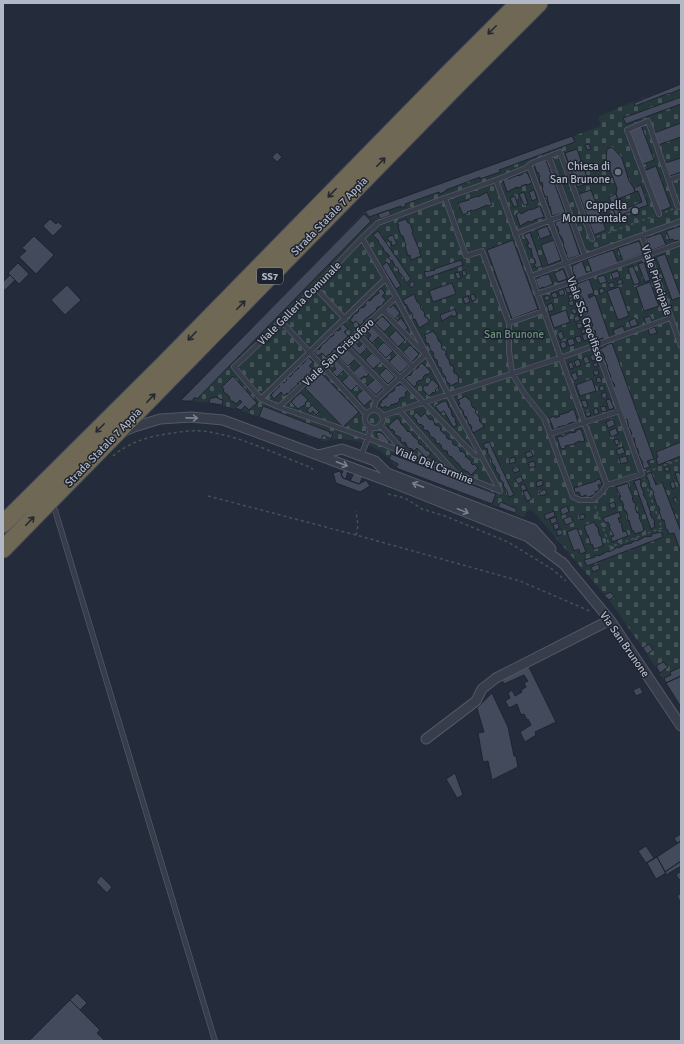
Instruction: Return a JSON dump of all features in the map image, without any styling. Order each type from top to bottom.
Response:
[{"type":"highway","name":"Strada Statale 7 Appia","points":[[3,524],[164,364],[519,3]]},
{"type":"highway","name":"Strada Statale 7 Appia","points":[[3,549],[538,3]]},
{"type":"street","points":[[114,436],[134,427],[160,419],[191,417],[223,420],[318,455],[528,537],[565,565]]},
{"type":"street","points":[[318,455],[342,449],[375,461],[387,473],[533,529],[565,565]]},
{"type":"street","name":"Via San Brunone","points":[[565,565],[610,620],[681,726]]},
{"type":"street","points":[[426,739],[476,701],[482,689],[496,678],[610,620]]},
{"type":"lane","points":[[659,214],[627,130],[648,121],[678,207]]},
{"type":"lane","points":[[585,256],[548,157],[560,152],[592,239]]},
{"type":"lane","name":"Viale Galleria Comunale","points":[[261,399],[234,367],[282,322],[378,223],[496,180],[548,157]]},
{"type":"lane","name":"Viale SS. Crocifisso","points":[[529,165],[642,474]]},
{"type":"lane","points":[[669,180],[681,176]]},
{"type":"lane","points":[[496,180],[607,485]]},
{"type":"lane","points":[[445,198],[466,256],[482,250],[510,323],[512,373],[524,393],[544,418],[572,497],[580,500],[593,500],[607,485],[642,474]]},
{"type":"lane","points":[[515,234],[569,213]]},
{"type":"lane","points":[[530,276],[681,221]]},
{"type":"lane","name":"Viale Principale","points":[[642,236],[681,346]]},
{"type":"lane","points":[[362,238],[396,297],[482,458]]},
{"type":"lane","points":[[537,294],[681,243]]},
{"type":"lane","points":[[261,399],[385,279]]},
{"type":"lane","points":[[315,287],[345,318]]},
{"type":"lane","name":"Viale San Cristoforo","points":[[279,407],[396,297]]},
{"type":"lane","points":[[382,310],[426,354]]},
{"type":"lane","points":[[510,323],[543,311]]},
{"type":"lane","points":[[382,416],[560,358],[670,318]]},
{"type":"lane","points":[[282,322],[366,414]]},
{"type":"lane","points":[[370,322],[412,367]]},
{"type":"lane","points":[[358,334],[474,455],[482,458]]},
{"type":"lane","points":[[345,345],[388,389]]},
{"type":"lane","points":[[373,410],[376,400],[426,354]]},
{"type":"lane","points":[[334,356],[376,400]]},
{"type":"lane","name":"Viale Del Carmine","points":[[261,399],[279,407],[368,438],[500,491],[482,458]]},
{"type":"lane","points":[[380,425],[376,427],[369,426],[365,422],[365,416],[368,412],[373,410],[382,416]]},
{"type":"lane","points":[[399,410],[456,474]]},
{"type":"lane","points":[[550,434],[619,411]]},
{"type":"lane","points":[[380,425],[382,416]]},
{"type":"lane","points":[[380,425],[405,453]]},
{"type":"lane","points":[[361,456],[371,427]]},
{"type":"lane","points":[[55,510],[215,1041]]},
{"type":"path","points":[[592,239],[678,207]]},
{"type":"path","points":[[112,456],[136,442],[156,436],[193,431],[208,432],[241,440],[313,469]]},
{"type":"path","points":[[593,500],[610,547],[662,528],[642,474],[681,459]]},
{"type":"path","points":[[388,494],[405,498],[422,509],[445,516],[508,542],[552,569],[570,584]]},
{"type":"path","points":[[208,496],[356,535],[520,581],[610,620]]},
{"type":"path","points":[[356,511],[358,526],[356,535]]},
{"type":"path","points":[[587,606],[591,612]]},
{"type":"green space","name":"San Brunone","points":[[681,84],[681,707],[647,654],[609,600],[533,511],[528,510],[524,517],[396,468],[389,458],[371,446],[363,443],[340,439],[325,441],[320,440],[252,414],[225,406],[181,400],[365,211],[601,126],[598,117]]},
{"type":"building","points":[[681,84],[681,89],[635,106],[634,103]]},
{"type":"building","points":[[681,97],[681,104],[626,124],[623,118]]},
{"type":"building","points":[[681,123],[681,137],[658,145],[654,133]]},
{"type":"building","points":[[641,125],[654,160],[641,165],[628,130]]},
{"type":"building","points":[[572,136],[575,142],[499,170],[500,172],[480,179],[480,177],[446,190],[440,194],[439,192],[405,204],[406,206],[401,208],[401,206],[369,217],[365,211]]},
{"type":"building","points":[[589,144],[591,149],[587,150],[585,145]]},
{"type":"building","name":"Chiesa di San Brunone","points":[[612,147],[622,158],[629,181],[635,192],[618,199],[616,194],[617,188],[606,160],[607,149]]},
{"type":"building","points":[[577,149],[589,183],[577,187],[565,153]]},
{"type":"building","points":[[277,152],[282,157],[277,162],[272,157]]},
{"type":"building","points":[[681,158],[681,172],[670,176],[665,163]]},
{"type":"building","points":[[546,160],[565,212],[552,216],[547,196],[545,197],[542,182],[540,183],[540,177],[534,164]]},
{"type":"building","points":[[656,166],[671,207],[659,212],[644,171]]},
{"type":"building","points":[[525,172],[528,174],[532,183],[521,186],[522,187],[517,187],[507,192],[503,180],[518,176]]},
{"type":"building","points":[[641,185],[648,205],[616,217],[609,197],[616,194],[618,199],[615,200],[619,211],[642,202],[638,191],[635,192],[634,188]]},
{"type":"building","points":[[534,190],[537,199],[532,201],[529,192]]},
{"type":"building","points":[[591,190],[606,230],[594,235],[579,194]]},
{"type":"building","points":[[487,192],[492,205],[487,205],[473,211],[472,210],[463,215],[458,203],[478,197]]},
{"type":"building","points":[[524,192],[528,204],[524,205],[519,194]]},
{"type":"building","points":[[515,196],[518,206],[514,207],[510,198]]},
{"type":"building","points":[[540,206],[544,217],[534,221],[529,221],[520,226],[516,214],[520,212],[521,214]]},
{"type":"building","points":[[389,210],[391,215],[380,219],[378,214]]},
{"type":"building","points":[[364,214],[371,221],[197,399],[195,397],[193,401],[181,400]]},
{"type":"building","points":[[567,217],[580,255],[568,259],[555,222]]},
{"type":"building","points":[[50,219],[56,224],[58,222],[63,226],[53,236],[43,226]]},
{"type":"building","points":[[406,219],[408,223],[410,223],[412,233],[421,256],[411,260],[410,255],[408,256],[403,236],[401,236],[397,222]]},
{"type":"building","points":[[547,226],[551,235],[540,239],[537,230]]},
{"type":"building","points":[[681,226],[681,241],[674,241],[673,239],[670,240],[666,231]]},
{"type":"building","points":[[378,231],[411,279],[406,283],[397,267],[396,268],[392,260],[391,261],[388,257],[390,256],[386,253],[378,242],[379,241],[373,235]]},
{"type":"building","points":[[530,232],[542,266],[536,268],[534,264],[536,263],[534,258],[533,259],[531,248],[529,249],[527,244],[529,244],[524,235]]},
{"type":"building","points":[[661,233],[666,245],[650,251],[646,238]]},
{"type":"building","points":[[393,235],[397,244],[392,246],[391,241],[389,242],[387,237]]},
{"type":"building","points":[[34,236],[54,255],[36,274],[19,257],[26,251],[22,248]]},
{"type":"building","points":[[513,240],[538,309],[512,319],[487,250]]},
{"type":"building","points":[[554,240],[561,260],[548,265],[541,245]]},
{"type":"building","points":[[639,241],[644,253],[623,261],[618,248]]},
{"type":"building","points":[[613,250],[618,263],[592,272],[587,259]]},
{"type":"building","points":[[665,254],[681,297],[672,300],[656,257]]},
{"type":"building","points":[[461,260],[463,265],[426,278],[424,272],[435,270],[434,269]]},
{"type":"building","points":[[582,261],[587,274],[576,278],[572,270],[572,266]]},
{"type":"building","points":[[387,262],[401,286],[396,289],[382,266]]},
{"type":"building","points":[[644,262],[650,280],[645,282],[638,264]]},
{"type":"building","points":[[18,263],[29,274],[19,284],[8,273]]},
{"type":"building","points":[[633,266],[640,283],[634,285],[628,268]]},
{"type":"building","points":[[563,269],[567,279],[558,282],[554,273]]},
{"type":"building","points":[[465,270],[467,275],[463,276],[462,271]]},
{"type":"building","points":[[618,271],[620,277],[613,279],[611,273]]},
{"type":"building","points":[[459,272],[461,278],[457,279],[455,273]]},
{"type":"building","points":[[549,274],[553,284],[539,289],[535,279]]},
{"type":"building","points":[[10,275],[15,280],[4,291],[3,282]]},
{"type":"building","points":[[604,275],[607,282],[600,284],[597,277]]},
{"type":"building","points":[[589,279],[594,293],[588,295],[589,298],[595,295],[610,338],[604,340],[603,338],[597,340],[595,336],[595,330],[593,331],[593,325],[587,313],[587,307],[585,308],[583,298],[580,293],[580,288],[578,288],[577,284]]},
{"type":"building","points":[[621,279],[623,283],[618,285],[617,281]]},
{"type":"building","points":[[413,281],[415,285],[411,288],[409,284]]},
{"type":"building","points":[[613,282],[615,287],[610,288],[608,284]]},
{"type":"building","points":[[650,282],[659,306],[644,311],[636,287]]},
{"type":"building","points":[[452,283],[456,294],[433,302],[429,291]]},
{"type":"building","points":[[67,285],[81,300],[65,315],[51,300]]},
{"type":"building","points":[[570,287],[572,292],[567,293],[565,288]]},
{"type":"building","points":[[619,287],[629,316],[618,320],[607,291]]},
{"type":"building","points":[[381,288],[385,293],[382,296],[386,300],[384,303],[360,325],[356,321],[353,323],[350,320],[353,317],[352,316],[366,305],[365,303],[368,300],[370,301],[379,293],[378,291]]},
{"type":"building","points":[[603,288],[605,292],[600,294],[599,289]]},
{"type":"building","points":[[563,289],[565,294],[560,296],[558,291]]},
{"type":"building","points":[[556,292],[558,297],[553,298],[551,294]]},
{"type":"building","points":[[414,294],[429,322],[419,328],[412,316],[413,315],[403,300]]},
{"type":"building","points":[[474,294],[476,300],[472,301],[470,295]]},
{"type":"building","points":[[572,294],[573,297],[569,299],[568,295]]},
{"type":"building","points":[[548,295],[550,299],[545,301],[544,297]]},
{"type":"building","points":[[468,296],[470,302],[465,304],[463,298]]},
{"type":"building","points":[[573,300],[574,305],[570,306],[568,302]]},
{"type":"building","points":[[552,303],[554,310],[549,312],[547,305]]},
{"type":"building","points":[[393,305],[400,313],[395,319],[386,310]]},
{"type":"building","points":[[575,308],[577,313],[573,314],[571,310]]},
{"type":"building","points":[[455,309],[457,315],[453,317],[452,315],[442,321],[440,315]]},
{"type":"building","points":[[566,310],[570,322],[554,328],[550,316]]},
{"type":"building","points":[[578,315],[580,320],[575,322],[574,317]]},
{"type":"building","points":[[382,316],[391,325],[384,332],[375,323]]},
{"type":"building","points":[[650,316],[652,322],[646,324],[644,318]]},
{"type":"building","points":[[401,318],[408,328],[404,331],[397,322]]},
{"type":"building","points":[[635,318],[638,325],[631,327],[629,321]]},
{"type":"building","points":[[581,323],[583,327],[578,329],[576,324]]},
{"type":"building","points":[[343,324],[348,329],[344,332],[348,336],[346,339],[326,357],[322,353],[318,356],[314,352],[318,349],[319,350],[337,330],[338,331],[341,329],[340,327]]},
{"type":"building","points":[[623,326],[625,332],[615,336],[613,330]]},
{"type":"building","points":[[370,327],[379,336],[372,343],[368,339],[371,335],[367,331]]},
{"type":"building","points":[[655,327],[657,333],[650,335],[648,329]]},
{"type":"building","points":[[585,329],[586,332],[582,334],[581,330]]},
{"type":"building","points":[[396,330],[405,340],[398,347],[389,337]]},
{"type":"building","points":[[433,331],[439,342],[440,341],[441,347],[447,354],[445,354],[451,366],[452,365],[455,370],[453,370],[455,374],[456,373],[459,378],[459,382],[450,386],[441,371],[442,370],[440,367],[439,368],[438,362],[436,359],[435,360],[434,354],[425,339],[426,338],[424,335]]},
{"type":"building","points":[[562,331],[564,338],[560,340],[557,333]]},
{"type":"building","points":[[587,333],[589,339],[584,341],[582,335]]},
{"type":"building","points":[[580,336],[582,342],[577,343],[575,337]]},
{"type":"building","points":[[573,338],[575,344],[569,346],[567,340]]},
{"type":"building","points":[[565,341],[567,347],[562,349],[560,343]]},
{"type":"building","points":[[355,342],[359,347],[363,343],[367,348],[360,355],[351,346]]},
{"type":"building","points":[[384,342],[393,351],[386,358],[377,349]]},
{"type":"building","points":[[612,343],[654,459],[647,461],[650,467],[644,469],[634,438],[632,439],[632,434],[629,429],[627,419],[625,420],[613,387],[615,386],[610,377],[605,358],[600,349]]},
{"type":"building","points":[[410,345],[419,354],[412,362],[403,352]]},
{"type":"building","points":[[347,350],[355,359],[348,366],[339,357]]},
{"type":"building","points":[[372,353],[381,362],[373,369],[365,360]]},
{"type":"building","points":[[397,354],[408,366],[400,373],[389,362]]},
{"type":"building","points":[[594,354],[596,360],[592,361],[590,356]]},
{"type":"building","points":[[587,356],[590,362],[585,364],[583,358]]},
{"type":"building","points":[[308,357],[313,362],[309,366],[313,369],[310,372],[311,373],[301,382],[300,381],[297,384],[298,385],[288,394],[287,393],[284,396],[281,392],[274,399],[271,395],[273,392],[299,368],[298,367],[303,364]]},
{"type":"building","points":[[579,359],[581,365],[576,367],[574,361]]},
{"type":"building","points":[[335,361],[344,370],[337,377],[332,372],[336,369],[334,366]]},
{"type":"building","points":[[572,362],[574,368],[570,369],[568,363]]},
{"type":"building","points":[[597,362],[598,366],[594,367],[593,364]]},
{"type":"building","points":[[422,363],[431,372],[427,375],[426,374],[420,381],[419,380],[414,387],[405,378],[409,375],[410,376],[412,372]]},
{"type":"building","points":[[361,365],[369,374],[360,379],[353,372]]},
{"type":"building","points":[[386,368],[395,377],[388,384],[379,375]]},
{"type":"building","points":[[598,370],[599,374],[595,376],[593,371]]},
{"type":"building","points":[[576,372],[578,379],[574,381],[571,374]]},
{"type":"building","points":[[321,373],[359,412],[343,427],[305,388]]},
{"type":"building","points":[[349,375],[358,384],[351,391],[342,382]]},
{"type":"building","points":[[233,376],[257,403],[249,410],[245,406],[241,410],[235,408],[242,402],[240,400],[236,404],[233,401],[232,402],[229,398],[230,397],[223,391],[224,390],[222,387]]},
{"type":"building","points":[[600,377],[602,382],[597,383],[596,378]]},
{"type":"building","points":[[375,379],[383,388],[376,395],[367,386]]},
{"type":"building","points":[[432,379],[439,386],[434,393],[433,392],[429,396],[423,390],[423,387],[425,385],[427,386]]},
{"type":"building","points":[[592,379],[596,391],[580,396],[576,385]]},
{"type":"building","points":[[401,384],[408,390],[403,398],[402,397],[399,399],[400,400],[396,404],[392,404],[388,408],[385,406],[383,408],[379,405],[382,402],[381,401],[388,396],[387,395],[395,390],[394,389],[397,385],[398,386]]},
{"type":"building","points":[[603,385],[605,390],[600,391],[599,387]]},
{"type":"building","points":[[363,390],[372,399],[364,406],[357,398],[357,395]]},
{"type":"building","points":[[606,392],[607,397],[603,399],[601,394]]},
{"type":"building","points":[[301,393],[308,400],[305,403],[306,404],[298,409],[291,402]]},
{"type":"building","points":[[466,396],[472,403],[473,408],[474,407],[476,411],[475,412],[480,419],[479,420],[484,427],[473,433],[466,416],[465,417],[463,413],[464,412],[458,405],[460,404],[458,400]]},
{"type":"building","points":[[214,397],[223,400],[222,405],[209,403],[210,398]]},
{"type":"building","points":[[610,399],[614,408],[609,410],[606,400]]},
{"type":"building","points":[[586,400],[588,407],[584,408],[581,401]]},
{"type":"building","points":[[444,401],[447,402],[456,421],[457,425],[453,427],[444,411],[440,413],[435,406]]},
{"type":"building","points":[[312,405],[319,412],[316,415],[313,411],[310,414],[307,410]]},
{"type":"building","points":[[263,406],[330,432],[329,433],[333,434],[331,439],[323,435],[321,440],[259,417]]},
{"type":"building","points":[[605,406],[607,411],[602,412],[600,407]]},
{"type":"building","points":[[597,408],[599,413],[595,415],[593,410]]},
{"type":"building","points":[[574,409],[578,422],[573,422],[568,425],[558,427],[554,430],[549,418],[554,416],[555,418]]},
{"type":"building","points":[[590,411],[591,415],[587,417],[585,413]]},
{"type":"building","points":[[416,412],[421,417],[425,413],[430,420],[432,419],[435,423],[434,424],[437,426],[438,425],[441,429],[440,430],[447,436],[446,437],[449,440],[450,438],[453,442],[452,443],[455,446],[456,445],[460,449],[459,450],[461,452],[462,451],[472,462],[471,463],[478,468],[471,475],[464,469],[463,470],[451,456],[450,457],[447,453],[448,452],[445,450],[444,451],[441,447],[442,446],[435,441],[436,440],[433,437],[432,438],[427,430],[426,431],[422,428],[424,427],[416,421],[417,420],[413,416]]},
{"type":"building","points":[[397,418],[408,432],[409,431],[419,441],[418,442],[420,445],[421,444],[431,454],[426,458],[417,448],[414,451],[406,446],[407,445],[405,442],[403,443],[400,440],[401,438],[397,436],[388,426]]},
{"type":"building","points":[[613,419],[615,425],[608,428],[606,422]]},
{"type":"building","points":[[616,428],[618,434],[611,437],[609,431]]},
{"type":"building","points":[[581,429],[585,441],[580,441],[575,444],[565,446],[566,448],[561,449],[557,437],[562,437]]},
{"type":"building","points":[[380,432],[390,442],[386,444],[379,441],[376,433]]},
{"type":"building","points":[[618,439],[620,444],[616,445],[614,440]]},
{"type":"building","points":[[489,442],[514,495],[509,497],[503,485],[504,484],[501,481],[500,476],[497,473],[496,468],[487,452],[487,448],[485,449],[483,444]]},
{"type":"building","points":[[681,442],[681,456],[658,465],[656,458],[658,457],[656,452]]},
{"type":"building","points":[[623,447],[625,453],[618,455],[616,450]]},
{"type":"building","points":[[531,451],[533,456],[527,458],[525,453]]},
{"type":"building","points":[[391,454],[496,494],[492,504],[396,468],[398,464],[389,459]]},
{"type":"building","points":[[626,456],[628,462],[621,464],[619,458]]},
{"type":"building","points":[[514,457],[516,462],[510,464],[509,459]]},
{"type":"building","points":[[534,461],[536,466],[530,468],[528,463]]},
{"type":"building","points":[[518,466],[520,471],[514,473],[512,469]]},
{"type":"building","points":[[668,466],[670,470],[666,472],[664,468]]},
{"type":"building","points":[[344,469],[348,470],[346,479],[341,475]]},
{"type":"building","points":[[340,471],[343,478],[359,484],[366,480],[370,486],[360,492],[336,483],[333,473]]},
{"type":"building","points":[[651,472],[656,485],[662,482],[681,532],[681,553],[674,533],[669,534],[667,529],[666,530],[664,520],[662,520],[654,493],[646,475]]},
{"type":"building","points":[[679,472],[681,476],[681,485],[679,485],[675,473]]},
{"type":"building","points":[[354,473],[363,476],[359,484],[350,481]]},
{"type":"building","points":[[521,476],[523,481],[518,484],[515,479]]},
{"type":"building","points":[[600,479],[602,484],[598,485],[600,490],[595,492],[596,494],[586,498],[586,495],[581,497],[579,492],[575,493],[574,488]]},
{"type":"building","points":[[640,479],[643,494],[655,522],[655,527],[651,529],[634,481]]},
{"type":"building","points":[[542,480],[543,485],[537,487],[536,482]]},
{"type":"building","points":[[673,481],[676,487],[672,489],[670,483]]},
{"type":"building","points":[[628,483],[644,531],[635,534],[633,530],[632,531],[629,520],[628,521],[628,516],[616,487]]},
{"type":"building","points":[[524,484],[527,489],[522,491],[520,486]]},
{"type":"building","points":[[545,489],[547,494],[541,496],[539,492]]},
{"type":"building","points":[[527,490],[532,499],[527,501],[523,492]]},
{"type":"building","points":[[676,497],[678,501],[675,503],[673,498]]},
{"type":"building","points":[[501,502],[517,509],[515,513],[498,507]]},
{"type":"building","points":[[614,502],[616,507],[611,509],[609,504]]},
{"type":"building","points":[[567,506],[569,512],[562,515],[560,509]]},
{"type":"building","points":[[554,511],[555,516],[546,520],[544,515]]},
{"type":"building","points":[[619,512],[621,517],[618,518],[620,523],[621,522],[623,532],[626,531],[628,536],[612,542],[611,537],[614,536],[608,522],[605,523],[603,518]]},
{"type":"building","points":[[584,514],[585,518],[581,520],[579,515]]},
{"type":"building","points":[[571,516],[573,522],[566,525],[563,519]]},
{"type":"building","points":[[556,517],[557,522],[551,524],[550,519]]},
{"type":"building","points":[[594,522],[601,536],[603,546],[594,549],[584,526]]},
{"type":"building","points":[[558,523],[559,528],[555,530],[553,525]]},
{"type":"building","points":[[577,528],[586,552],[580,554],[579,549],[574,551],[567,532]]},
{"type":"building","points":[[561,529],[563,534],[558,536],[556,531]]},
{"type":"building","points":[[661,532],[663,537],[587,566],[584,560],[595,557],[594,556],[599,556],[646,536],[652,536],[651,534]]},
{"type":"building","points":[[598,564],[600,569],[593,572],[591,567]]},
{"type":"building","points":[[611,592],[614,597],[609,600],[604,595]]},
{"type":"building","points":[[649,644],[653,650],[647,654],[643,648]]},
{"type":"building","points":[[663,662],[668,667],[660,673],[656,666]]},
{"type":"building","points":[[527,663],[556,722],[535,732],[536,735],[525,742],[520,732],[531,725],[524,714],[521,715],[517,704],[509,708],[505,701],[510,698],[508,693],[512,690],[515,696],[522,692],[521,690],[526,687],[524,683],[528,681],[524,675],[504,684],[500,676]]},
{"type":"building","points":[[681,667],[681,676],[666,683],[664,678],[671,675],[670,672]]},
{"type":"building","points":[[681,676],[681,707],[666,683]]},
{"type":"building","points":[[640,687],[643,693],[636,696],[633,690]]},
{"type":"building","points":[[492,693],[508,727],[514,756],[516,756],[518,767],[492,780],[488,761],[483,762],[478,733],[484,732],[477,708]]},
{"type":"building","points":[[455,773],[463,795],[457,798],[446,779]]},
{"type":"building","points":[[681,834],[681,841],[677,843],[674,838]]},
{"type":"building","points":[[681,841],[681,861],[665,872],[657,857]]},
{"type":"building","points":[[646,846],[654,858],[646,863],[638,851]]},
{"type":"building","points":[[657,857],[666,873],[656,879],[647,863]]},
{"type":"building","points":[[681,861],[681,866],[666,875],[665,872]]},
{"type":"building","points":[[681,871],[681,882],[676,875]]},
{"type":"building","points":[[101,876],[112,887],[107,893],[96,882]]},
{"type":"building","points":[[681,893],[681,904],[677,896]]},
{"type":"building","points":[[77,993],[87,1003],[80,1010],[70,1000]]},
{"type":"building","points":[[70,1000],[100,1030],[97,1033],[105,1041],[29,1041]]},
{"type":"place","name":"Chiesa di San Brunone","points":[[618,172]]},
{"type":"place","name":"Cappella Monumentale","points":[[635,211]]}]
